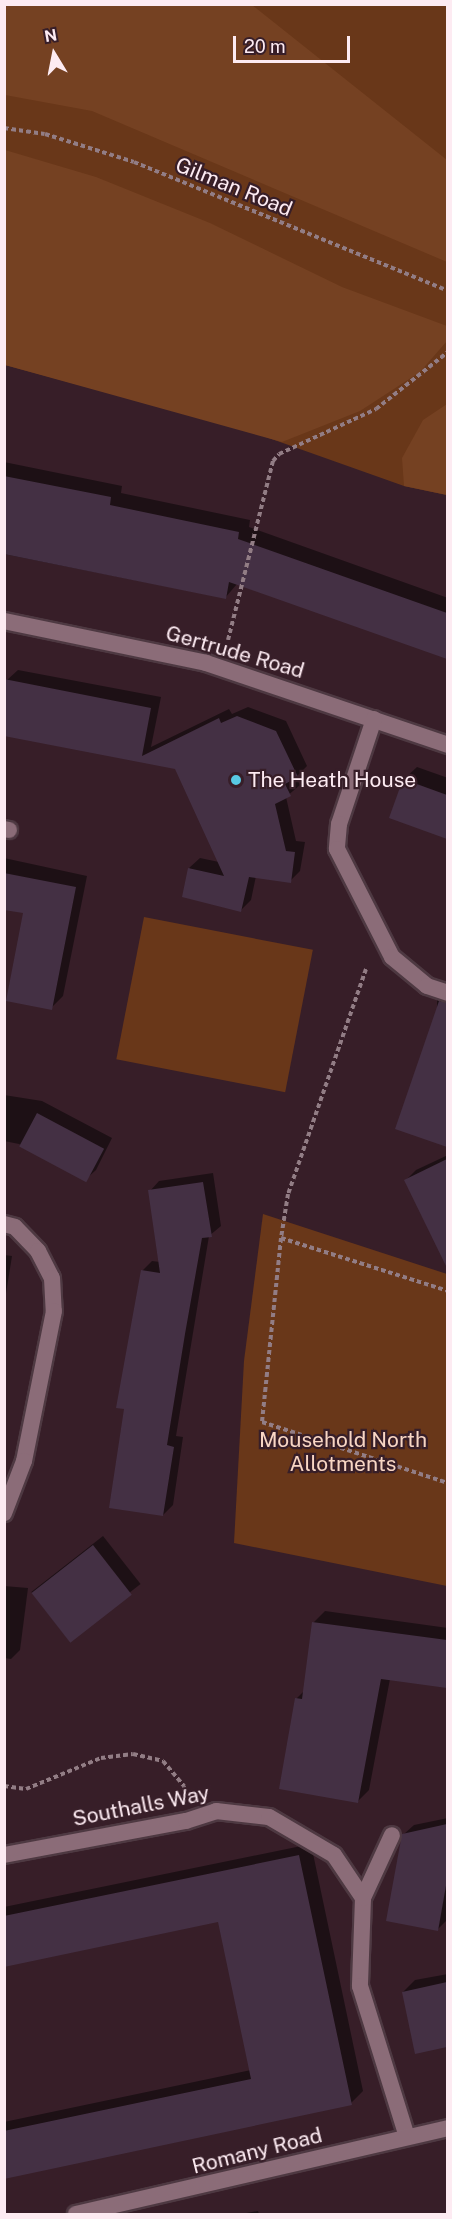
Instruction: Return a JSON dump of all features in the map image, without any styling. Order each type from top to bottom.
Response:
[{"type":"street","name":"Gertrude Road","points":[[4,621],[221,668],[447,745]]},
{"type":"street","points":[[374,719],[339,824],[337,849],[392,957],[428,986],[447,993]]},
{"type":"street","points":[[4,1224],[15,1227],[38,1251],[52,1278],[54,1311],[24,1461],[4,1513]]},
{"type":"street","name":"Southalls Way","points":[[4,1855],[186,1821],[216,1811],[269,1817],[334,1855],[363,1898]]},
{"type":"street","points":[[392,1835],[363,1898],[360,1986],[407,2137]]},
{"type":"street","name":"Romany Road","points":[[76,2214],[152,2200],[447,2128]]},
{"type":"path","name":"Gilman Road","points":[[4,128],[45,134],[134,162],[447,291]]},
{"type":"path","points":[[221,668],[273,461],[279,454],[376,409],[447,352]]},
{"type":"path","points":[[379,931],[288,1194],[281,1239],[262,1422],[447,1483]]},
{"type":"path","points":[[281,1239],[447,1291]]},
{"type":"path","points":[[4,1786],[26,1789],[101,1758],[134,1754],[163,1761],[184,1786],[186,1821]]},
{"type":"green space","points":[[4,5],[447,5],[447,495],[404,486],[246,430],[5,365]]},
{"type":"green space","points":[[144,917],[313,950],[285,1092],[116,1059]]},
{"type":"green space","name":"Mousehold North Allotments","points":[[263,1214],[447,1274],[447,1586],[234,1543],[244,1361]]},
{"type":"shaded area","points":[[4,5],[252,5],[447,160],[447,262],[92,111],[5,95]]},
{"type":"shaded area","points":[[5,150],[96,177],[210,223],[342,287],[447,326],[447,341],[420,372],[360,411],[282,442],[5,365]]},
{"type":"shaded area","points":[[447,404],[447,495],[404,486],[402,458],[423,420]]},
{"type":"building","points":[[4,476],[111,497],[110,505],[239,532],[238,539],[447,613],[447,659],[229,582],[226,599],[4,554]]},
{"type":"building","points":[[4,679],[151,708],[142,756],[219,718],[221,723],[237,716],[276,731],[298,777],[285,784],[291,796],[275,804],[286,851],[295,852],[291,883],[249,877],[241,912],[182,897],[188,868],[224,876],[175,769],[4,736]]},
{"type":"building","points":[[403,779],[447,795],[447,839],[389,818]]},
{"type":"building","points":[[4,873],[76,887],[52,1010],[6,1001],[23,913],[4,910]]},
{"type":"building","points":[[439,1001],[447,1003],[447,1147],[395,1129]]},
{"type":"building","points":[[37,1113],[104,1149],[86,1182],[19,1147]]},
{"type":"building","points":[[447,1159],[447,1268],[404,1180]]},
{"type":"building","points":[[203,1182],[212,1237],[202,1238],[185,1334],[167,1445],[174,1447],[163,1516],[109,1508],[124,1409],[116,1408],[141,1270],[160,1273],[148,1190]]},
{"type":"building","points":[[93,1545],[132,1595],[70,1643],[32,1593]]},
{"type":"building","points":[[312,1622],[447,1640],[447,1688],[381,1679],[358,1803],[279,1789],[295,1698],[302,1699]]},
{"type":"building","points":[[447,1824],[447,1880],[438,1931],[386,1921],[402,1834]]},
{"type":"building","points":[[299,1855],[352,2105],[4,2179],[4,2131],[251,2079],[218,1922],[4,1967],[4,1916]]},
{"type":"building","points":[[447,1982],[447,2047],[415,2054],[402,1992]]},
{"type":"place","name":"The Heath House","points":[[236,780]]}]
